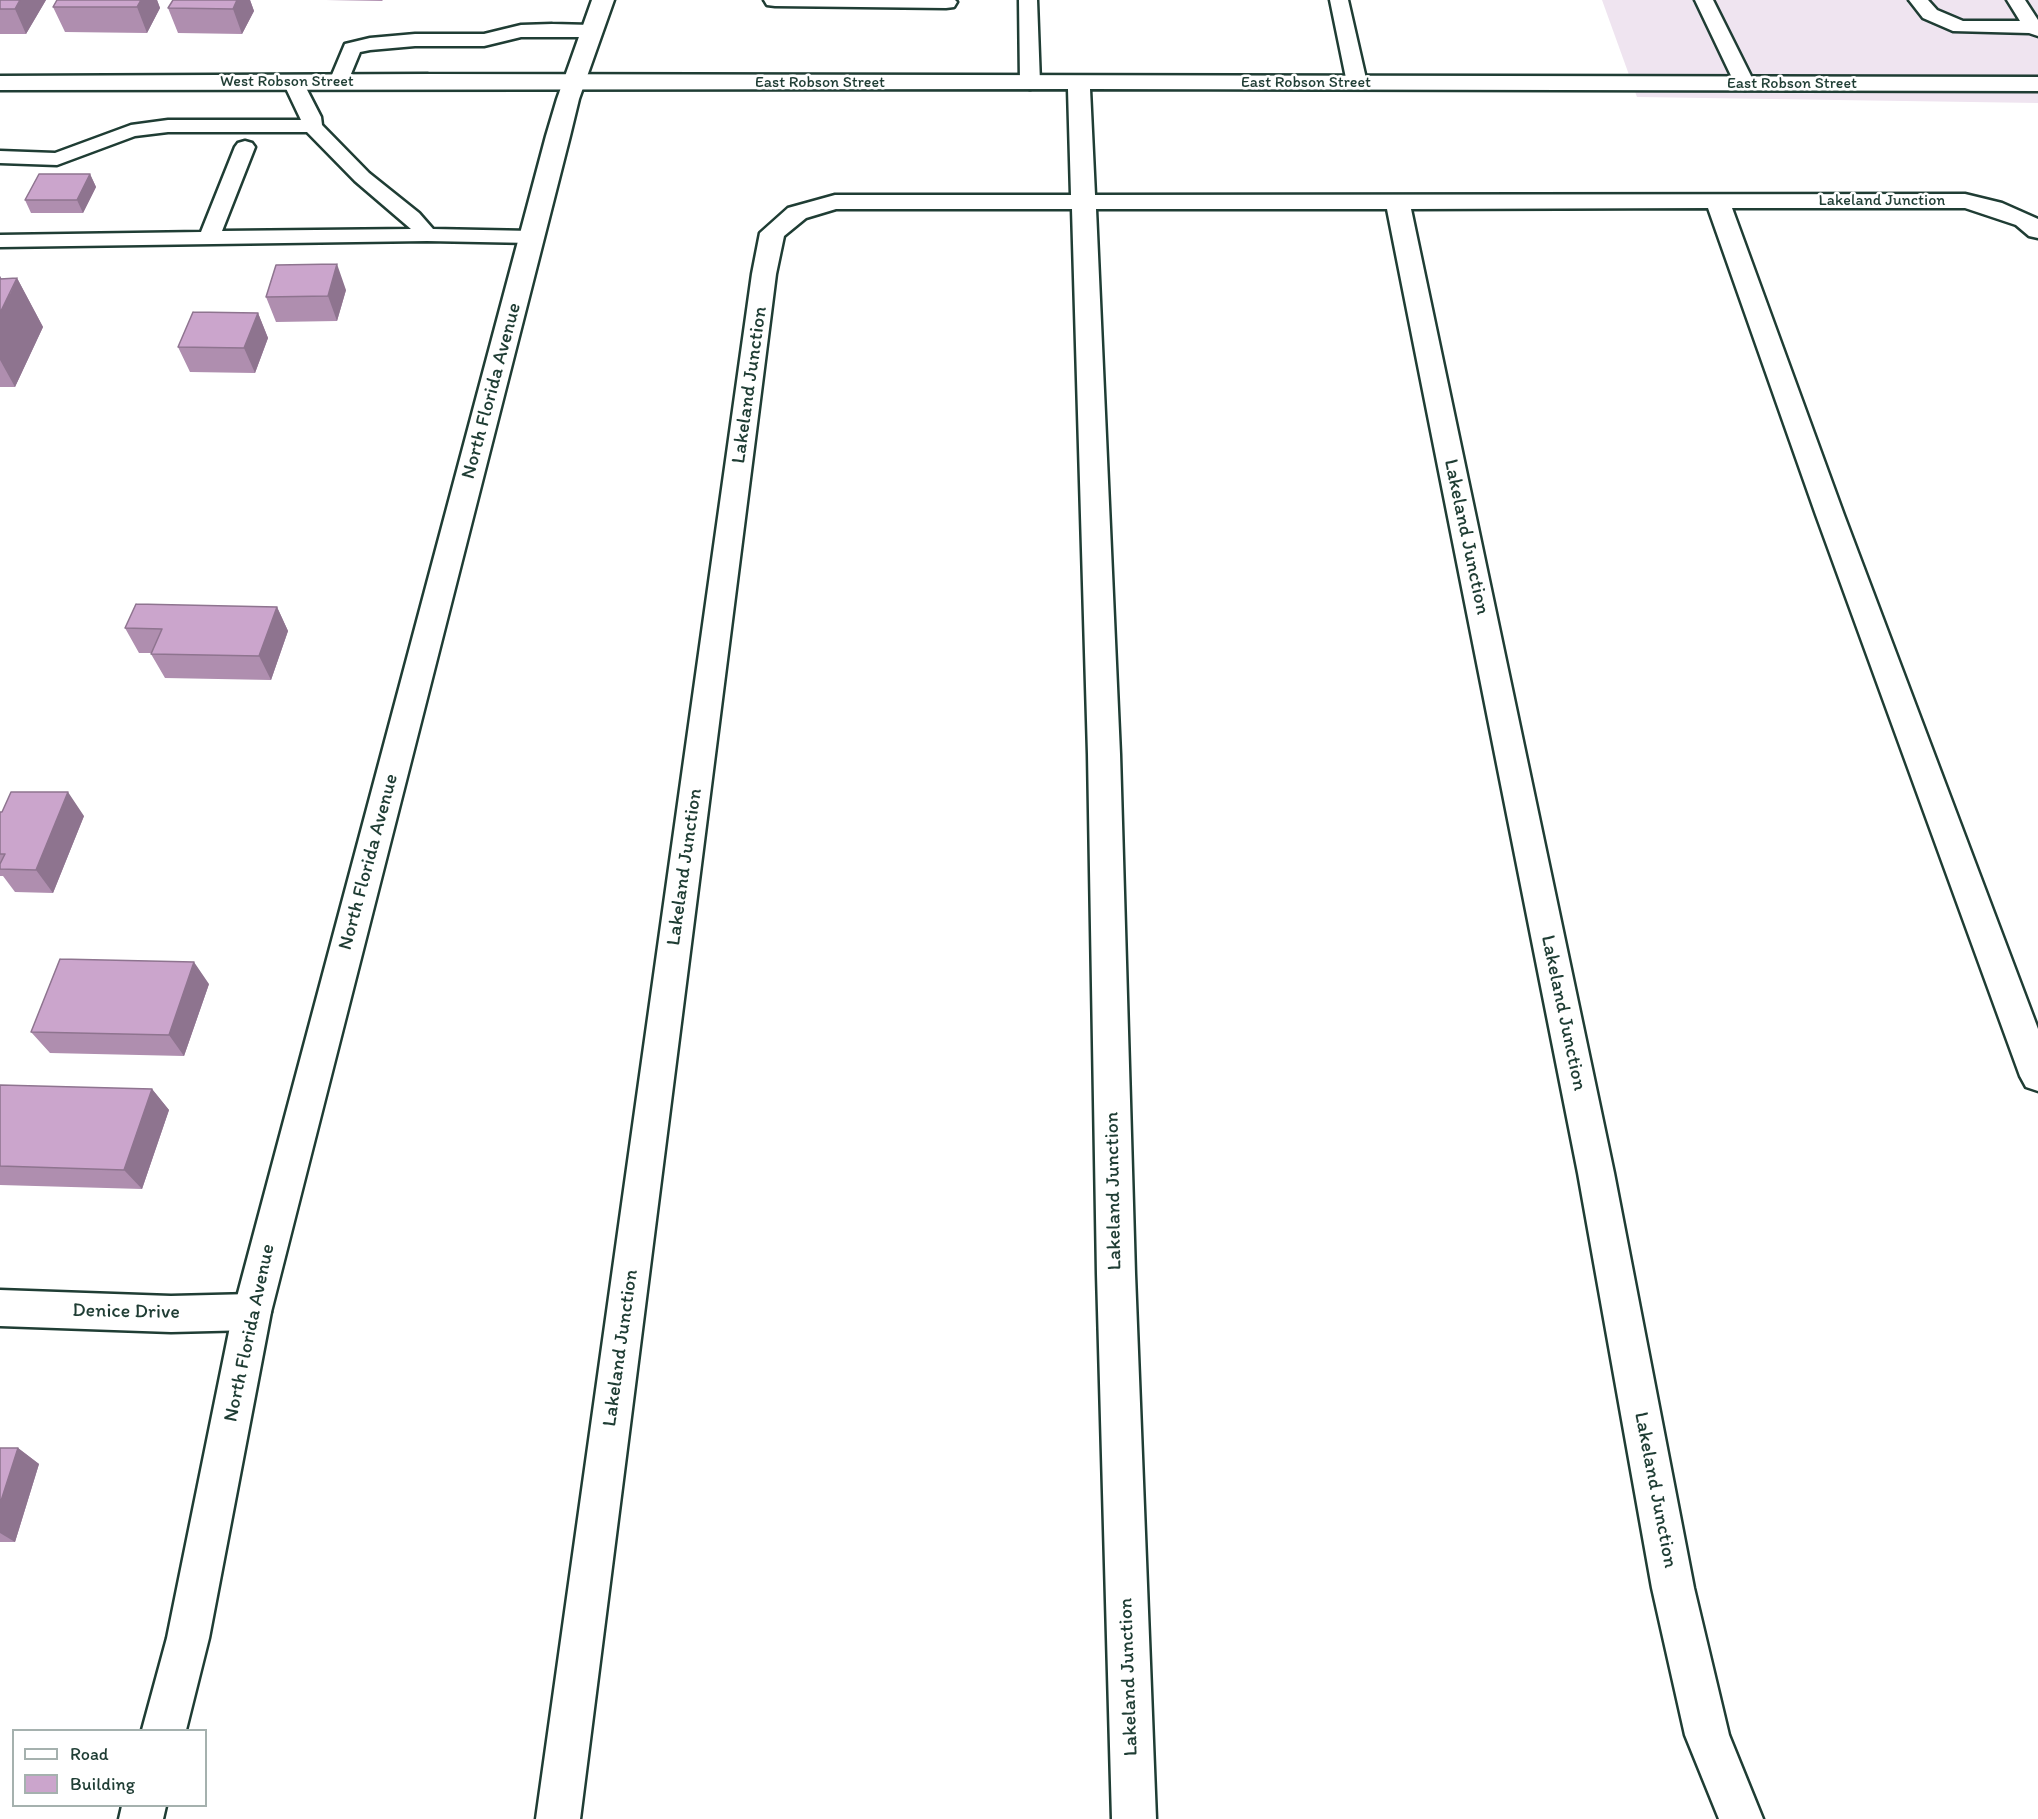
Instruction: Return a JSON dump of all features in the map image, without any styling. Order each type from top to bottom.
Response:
[{"type":"street","name":"North Florida Avenue","points":[[165,1729],[188,1638],[252,1312],[532,237],[574,82],[603,0]]},
{"type":"street","points":[[776,0],[946,2]]},
{"type":"street","name":"East Robson Street","points":[[574,82],[2038,84]]},
{"type":"street","name":"West Robson Street","points":[[0,83],[574,82]]},
{"type":"street","points":[[1079,83],[1084,203]]},
{"type":"street","name":"Lakeland Junction","points":[[558,1819],[763,286],[772,233],[796,213],[835,202],[1965,201],[1994,208],[2025,220],[2038,231]]},
{"type":"street","points":[[1718,202],[1830,515],[2038,1076]]},
{"type":"street","name":"Lakeland Junction","points":[[1084,203],[1103,742],[1116,1286],[1134,1819]]},
{"type":"street","name":"Lakeland Junction","points":[[1398,203],[1596,1173],[1673,1588],[1707,1735],[1741,1819]]},
{"type":"street","name":"Denice Drive","points":[[0,1308],[171,1314],[252,1312]]},
{"type":"lane","points":[[1028,0],[1030,83]]},
{"type":"lane","points":[[1339,0],[1357,83]]},
{"type":"lane","points":[[1704,0],[1745,84]]},
{"type":"lane","points":[[1918,0],[1930,14],[1960,27],[2036,28]]},
{"type":"lane","points":[[2016,0],[2036,28]]},
{"type":"lane","points":[[339,82],[352,48],[370,44],[415,40],[484,40],[521,31],[592,31]]},
{"type":"lane","points":[[293,82],[312,126],[363,177],[412,217],[427,235]]},
{"type":"lane","points":[[0,157],[57,159],[131,131],[168,126],[312,126]]},
{"type":"lane","points":[[209,238],[245,147]]},
{"type":"lane","points":[[0,241],[427,235],[532,237]]},
{"type":"shaded area","points":[[1602,0],[2038,0],[2038,103],[1637,97]]},
{"type":"building","points":[[0,0],[20,0],[15,9],[0,9]]},
{"type":"building","points":[[57,0],[141,0],[137,7],[53,7]]},
{"type":"building","points":[[173,0],[237,0],[233,9],[168,8]]},
{"type":"building","points":[[39,174],[90,174],[77,200],[25,200]]},
{"type":"building","points":[[337,264],[328,296],[266,297],[276,265]]},
{"type":"building","points":[[17,278],[0,313],[0,279]]},
{"type":"building","points":[[193,312],[258,313],[244,348],[178,347]]},
{"type":"building","points":[[136,604],[277,607],[259,656],[151,654],[162,629],[125,628]]},
{"type":"building","points":[[11,792],[68,792],[36,870],[0,869],[5,854],[0,854],[0,812]]},
{"type":"building","points":[[60,959],[194,962],[169,1035],[31,1032]]},
{"type":"building","points":[[0,1085],[152,1089],[124,1170],[0,1166]]},
{"type":"building","points":[[0,1448],[18,1448],[0,1504]]}]
